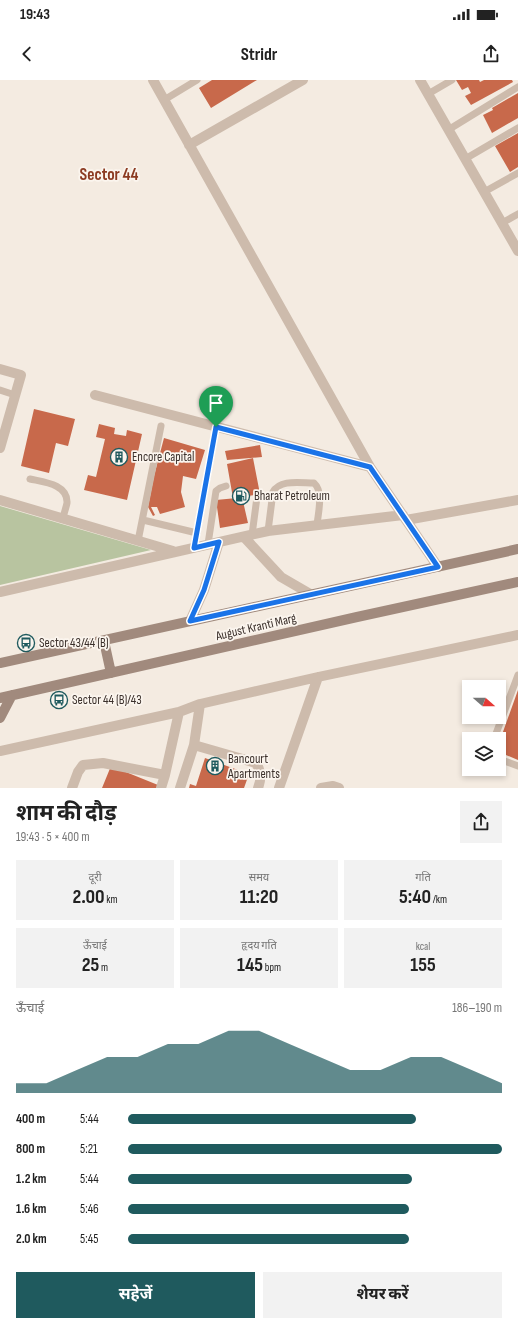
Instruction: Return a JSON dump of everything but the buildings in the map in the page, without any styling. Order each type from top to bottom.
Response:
[{"type":"main road","name":"August Kranti Marg","points":[[0,663],[518,549]]},
{"type":"main road","name":"August Kranti Marg","points":[[0,698],[358,616],[518,582]]},
{"type":"main road","points":[[104,641],[111,673]]},
{"type":"main road","points":[[0,718],[12,695]]},
{"type":"street","points":[[153,80],[370,467],[438,567]]},
{"type":"street","points":[[420,80],[518,251]]},
{"type":"street","points":[[190,145],[296,82]]},
{"type":"street","points":[[0,369],[21,375],[0,448]]},
{"type":"street","points":[[95,395],[370,467]]},
{"type":"street","points":[[0,500],[175,552]]},
{"type":"street","points":[[0,592],[268,531],[317,525],[404,518],[518,500]]},
{"type":"street","points":[[248,536],[281,577],[312,595]]},
{"type":"street","points":[[190,621],[204,590],[219,542]]},
{"type":"street","points":[[0,751],[179,712],[200,704],[318,677],[518,635]]},
{"type":"street","points":[[279,788],[318,677]]},
{"type":"street","points":[[180,788],[194,745],[200,704]]},
{"type":"street","points":[[161,788],[179,712]]},
{"type":"street","points":[[194,745],[256,763],[261,771],[258,788]]},
{"type":"street","points":[[72,788],[78,772],[83,765],[95,763],[103,763],[165,775]]},
{"type":"street","points":[[321,788],[333,786],[339,788]]},
{"type":"lane","points":[[164,100],[197,80]]},
{"type":"lane","points":[[428,94],[452,80]]},
{"type":"lane","points":[[448,130],[518,87]]},
{"type":"lane","points":[[465,159],[518,128]]},
{"type":"lane","points":[[484,192],[518,173]]},
{"type":"lane","points":[[502,223],[518,214]]},
{"type":"lane","points":[[0,390],[15,395]]},
{"type":"lane","points":[[138,542],[161,426]]},
{"type":"lane","points":[[194,548],[216,427]]},
{"type":"lane","points":[[30,478],[59,486],[67,501],[63,518]]},
{"type":"lane","points":[[268,531],[273,492],[276,487],[286,483],[314,483],[317,486],[319,495],[317,525]]},
{"type":"lane","points":[[208,544],[216,491],[226,486]]},
{"type":"lane","points":[[248,536],[257,497]]},
{"type":"lane","points":[[143,520],[197,533]]},
{"type":"lane","points":[[497,732],[518,675]]},
{"type":"lane","points":[[506,762],[518,766]]},
{"type":"green space","points":[[0,506],[151,550],[0,585]]},
{"type":"place","name":"Encore Capital","points":[[119,457]]},
{"type":"place","name":"Bharat Petroleum","points":[[241,496]]},
{"type":"place","name":"Sector 43/44 (B)","points":[[26,643]]},
{"type":"place","name":"Sector 44 (B)/43","points":[[59,700]]},
{"type":"place","name":"Bancourt Apartments","points":[[215,766]]},
{"type":"district","name":"Sector 44","points":[[109,175]]},
{"type":"route","points":[[216,427],[370,467],[438,567],[190,621],[204,590],[219,542],[194,548],[216,427]]}]
